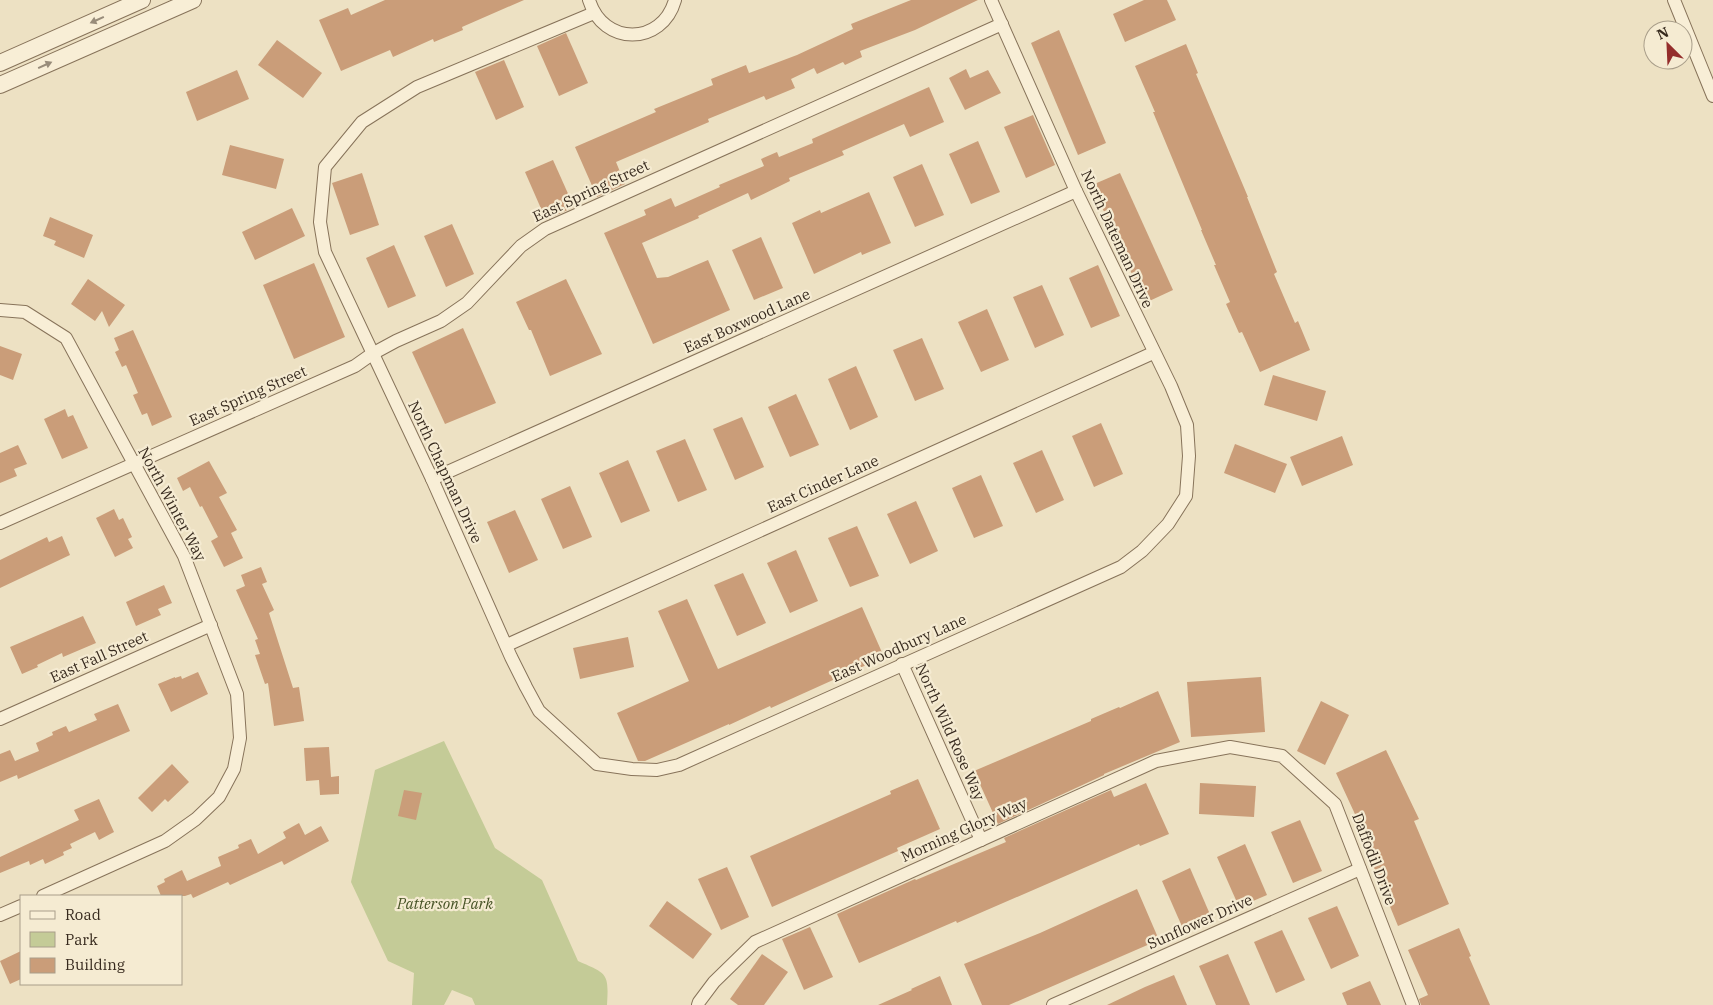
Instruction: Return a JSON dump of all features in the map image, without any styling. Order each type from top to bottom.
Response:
[{"type":"street","points":[[0,63],[142,0]]},
{"type":"street","points":[[0,85],[192,0]]},
{"type":"street","points":[[589,0],[594,13],[603,24],[616,32],[631,35],[646,33],[659,26],[669,15],[675,0]]},
{"type":"street","name":"North Dateman Drive","points":[[992,0],[1076,191],[1153,353],[1171,386],[1187,425],[1189,456],[1186,496]]},
{"type":"street","points":[[1674,0],[1713,96]]},
{"type":"street","name":"North Chapman Drive","points":[[594,13],[417,87],[362,122],[325,167],[320,222],[325,252],[432,479],[526,687],[540,711],[597,764]]},
{"type":"street","name":"East Spring Street","points":[[0,523],[355,366],[372,354],[441,321],[466,303],[521,246],[545,228],[1002,24]]},
{"type":"street","name":"East Boxwood Lane","points":[[432,479],[1076,191]]},
{"type":"street","name":"North Winter Way","points":[[0,310],[25,312],[66,338],[133,465],[184,556],[237,694],[240,738],[234,769],[219,797],[196,819],[165,841],[45,895]]},
{"type":"street","name":"East Cinder Lane","points":[[507,645],[1153,353]]},
{"type":"street","name":"East Woodbury Lane","points":[[597,764],[657,770],[679,765],[1121,567],[1142,551],[1168,524],[1186,496]]},
{"type":"street","name":"East Fall Street","points":[[0,719],[211,625]]},
{"type":"street","name":"North Wild Rose Way","points":[[902,664],[981,840]]},
{"type":"street","name":"Morning Glory Way","points":[[698,1004],[714,982],[756,942],[1156,761],[1230,747],[1269,754]]},
{"type":"street","name":"Daffodil Drive","points":[[1269,754],[1282,756],[1335,804],[1413,1005]]},
{"type":"street","name":"Sunflower Drive","points":[[1053,1005],[1360,869]]},
{"type":"street","points":[[0,915],[20,906]]},
{"type":"green space","name":"Patterson Park","points":[[444,741],[495,848],[542,880],[578,961],[595,969],[604,976],[607,986],[607,1005],[475,1005],[472,998],[452,990],[444,1005],[412,1005],[414,973],[388,961],[351,882],[375,770]]},
{"type":"building","points":[[385,0],[524,0],[462,27],[463,30],[434,42],[433,39],[393,57],[390,50],[341,71],[319,20],[348,8],[351,15]]},
{"type":"building","points":[[911,0],[978,0],[915,30],[860,51],[862,57],[845,65],[843,62],[817,74],[814,68],[791,79],[795,88],[766,100],[764,96],[708,119],[709,122],[616,162],[625,184],[597,197],[575,147],[656,112],[654,109],[713,85],[711,79],[746,65],[749,73],[797,55],[853,29],[851,24]]},
{"type":"building","points":[[1144,0],[1167,0],[1176,20],[1125,42],[1113,14]]},
{"type":"building","points":[[1059,30],[1106,143],[1078,155],[1031,43]]},
{"type":"building","points":[[566,33],[588,83],[559,96],[537,46]]},
{"type":"building","points":[[277,40],[322,73],[303,98],[258,65]]},
{"type":"building","points":[[1186,44],[1198,73],[1196,74],[1248,197],[1277,272],[1274,274],[1295,323],[1298,321],[1310,350],[1260,372],[1242,332],[1239,333],[1226,304],[1230,302],[1214,265],[1216,265],[1135,66]]},
{"type":"building","points":[[504,60],[524,107],[496,120],[475,72]]},
{"type":"building","points":[[966,69],[970,78],[988,70],[1001,93],[965,110],[949,78]]},
{"type":"building","points":[[237,70],[249,99],[197,121],[186,92]]},
{"type":"building","points":[[929,87],[944,122],[910,137],[904,124],[842,151],[844,155],[789,178],[790,181],[751,200],[748,193],[698,216],[699,218],[642,243],[657,278],[668,277],[708,260],[730,310],[653,344],[604,233],[646,215],[644,210],[671,198],[675,207],[720,187],[719,185],[764,166],[761,159],[777,152],[779,157],[813,143],[812,139]]},
{"type":"building","points":[[1033,115],[1055,165],[1026,178],[1004,127]]},
{"type":"building","points":[[978,141],[1000,192],[971,204],[949,154]]},
{"type":"building","points":[[230,145],[284,159],[276,189],[222,175]]},
{"type":"building","points":[[553,160],[574,207],[546,220],[525,172]]},
{"type":"building","points":[[922,164],[944,215],[915,227],[893,177]]},
{"type":"building","points":[[362,173],[379,225],[350,235],[332,183]]},
{"type":"building","points":[[1120,173],[1173,290],[1145,303],[1092,185]]},
{"type":"building","points":[[869,192],[891,243],[862,255],[861,252],[814,274],[792,223],[820,210],[821,213]]},
{"type":"building","points":[[292,208],[305,236],[255,260],[242,232]]},
{"type":"building","points":[[50,217],[93,235],[84,258],[54,245],[56,241],[43,236]]},
{"type":"building","points":[[452,224],[474,274],[446,287],[424,236]]},
{"type":"building","points":[[761,237],[783,288],[754,300],[732,250]]},
{"type":"building","points":[[394,245],[416,296],[388,308],[366,258]]},
{"type":"building","points":[[314,263],[345,337],[294,359],[263,285]]},
{"type":"building","points":[[1098,265],[1120,316],[1091,328],[1069,278]]},
{"type":"building","points":[[88,279],[125,305],[109,327],[102,311],[95,321],[71,304]]},
{"type":"building","points":[[566,279],[602,354],[550,376],[531,330],[529,330],[516,302]]},
{"type":"building","points":[[1042,285],[1064,335],[1035,348],[1013,297]]},
{"type":"building","points":[[987,309],[1009,360],[981,372],[958,322]]},
{"type":"building","points":[[463,328],[496,403],[445,424],[412,352]]},
{"type":"building","points":[[133,330],[172,417],[152,426],[147,413],[142,415],[133,395],[138,393],[126,365],[122,367],[115,352],[119,350],[114,338]]},
{"type":"building","points":[[922,338],[944,389],[915,401],[893,350]]},
{"type":"building","points":[[0,346],[22,354],[13,380],[0,375]]},
{"type":"building","points":[[856,366],[878,417],[850,430],[828,379]]},
{"type":"building","points":[[1273,375],[1326,391],[1317,421],[1264,405]]},
{"type":"building","points":[[796,394],[819,445],[790,457],[768,407]]},
{"type":"building","points":[[65,409],[68,417],[73,415],[88,448],[62,459],[44,419]]},
{"type":"building","points":[[742,417],[764,467],[735,480],[713,429]]},
{"type":"building","points":[[1101,423],[1123,474],[1094,487],[1072,436]]},
{"type":"building","points":[[1342,436],[1353,465],[1302,486],[1290,457]]},
{"type":"building","points":[[685,439],[707,490],[678,502],[656,451]]},
{"type":"building","points":[[1235,444],[1287,464],[1275,493],[1224,473]]},
{"type":"building","points":[[18,445],[27,464],[14,469],[17,476],[0,483],[0,453]]},
{"type":"building","points":[[1042,450],[1064,500],[1036,513],[1013,463]]},
{"type":"building","points":[[628,460],[650,511],[621,523],[599,473]]},
{"type":"building","points":[[209,461],[227,493],[219,497],[237,530],[231,533],[243,558],[224,567],[211,541],[218,537],[202,506],[200,507],[190,487],[183,491],[177,478]]},
{"type":"building","points":[[981,475],[1003,526],[974,538],[952,488]]},
{"type":"building","points":[[570,486],[592,537],[563,549],[541,499]]},
{"type":"building","points":[[916,501],[938,551],[910,564],[887,514]]},
{"type":"building","points":[[114,509],[119,520],[123,518],[132,537],[128,539],[133,548],[115,557],[96,518]]},
{"type":"building","points":[[515,510],[538,560],[509,573],[487,522]]},
{"type":"building","points":[[857,526],[879,576],[850,587],[828,538]]},
{"type":"building","points":[[62,536],[70,555],[0,588],[0,560],[47,537],[49,542]]},
{"type":"building","points":[[796,550],[818,601],[790,613],[767,563]]},
{"type":"building","points":[[261,567],[267,582],[262,584],[274,610],[269,613],[293,688],[299,687],[304,721],[274,726],[268,683],[265,684],[255,655],[260,654],[255,640],[258,639],[236,590],[245,586],[241,575]]},
{"type":"building","points":[[743,573],[766,623],[737,636],[714,585]]},
{"type":"building","points":[[164,585],[172,603],[158,609],[161,615],[136,626],[126,602]]},
{"type":"building","points":[[687,599],[718,669],[862,607],[884,657],[771,708],[770,706],[645,761],[638,761],[617,713],[689,681],[658,611]]},
{"type":"building","points":[[83,616],[96,643],[63,657],[62,653],[22,674],[10,647]]},
{"type":"building","points":[[628,637],[634,667],[580,679],[573,648]]},
{"type":"building","points":[[198,672],[208,694],[171,712],[158,684],[175,677],[181,676],[182,679]]},
{"type":"building","points":[[1261,677],[1265,732],[1191,737],[1187,682]]},
{"type":"building","points":[[1158,691],[1180,742],[1104,774],[998,824],[974,771]]},
{"type":"building","points":[[1321,701],[1349,715],[1325,765],[1297,751]]},
{"type":"building","points":[[118,704],[130,731],[18,779],[17,775],[0,782],[0,754],[10,750],[15,761],[39,751],[36,743],[53,735],[52,732],[66,726],[69,732],[97,720],[94,714]]},
{"type":"building","points":[[329,747],[331,777],[339,776],[339,794],[320,795],[319,780],[306,781],[304,748]]},
{"type":"building","points":[[1386,750],[1419,819],[1414,821],[1449,904],[1398,926],[1368,853],[1372,851],[1336,773]]},
{"type":"building","points":[[172,764],[189,782],[168,802],[165,799],[152,812],[138,798]]},
{"type":"building","points":[[918,779],[940,829],[897,848],[898,851],[772,907],[750,856],[891,794],[890,791]]},
{"type":"building","points":[[1146,783],[1169,834],[1140,846],[1139,844],[957,923],[956,921],[859,963],[837,914],[915,879],[1006,842],[1004,838],[1111,790],[1114,797]]},
{"type":"building","points":[[1200,783],[1256,786],[1254,817],[1199,814]]},
{"type":"building","points":[[404,790],[422,793],[416,820],[398,816]]},
{"type":"building","points":[[99,799],[114,832],[99,840],[95,832],[70,844],[72,848],[63,852],[64,855],[45,864],[43,859],[30,865],[29,861],[0,873],[0,857],[79,820],[74,810]]},
{"type":"building","points":[[1300,820],[1322,871],[1293,883],[1271,832]]},
{"type":"building","points":[[299,823],[305,835],[321,826],[329,841],[284,865],[282,861],[230,885],[228,882],[193,898],[191,894],[185,896],[161,895],[157,886],[165,882],[164,879],[182,870],[187,881],[221,866],[218,857],[239,848],[238,845],[251,839],[258,854],[286,838],[283,832]]},
{"type":"building","points":[[1245,844],[1267,895],[1239,907],[1217,857]]},
{"type":"building","points":[[727,867],[749,917],[721,930],[698,879]]},
{"type":"building","points":[[1190,868],[1212,919],[1184,931],[1162,881]]},
{"type":"building","points":[[1137,889],[1159,940],[1009,1005],[982,1005],[964,964],[1040,933]]},
{"type":"building","points":[[667,901],[712,934],[693,959],[649,926]]},
{"type":"building","points":[[1337,906],[1359,956],[1331,969],[1308,918]]},
{"type":"building","points":[[810,927],[833,977],[804,990],[782,939]]},
{"type":"building","points":[[1459,928],[1471,956],[1469,957],[1490,1005],[1421,1005],[1419,999],[1428,995],[1408,950]]},
{"type":"building","points":[[1282,930],[1305,980],[1276,993],[1254,942]]},
{"type":"building","points":[[20,951],[20,979],[10,984],[0,961]]},
{"type":"building","points":[[762,954],[788,972],[764,1005],[738,1005],[730,999]]},
{"type":"building","points":[[1228,954],[1250,1005],[1216,1005],[1199,966]]},
{"type":"building","points":[[1174,975],[1187,1005],[1107,1005],[1145,987]]},
{"type":"building","points":[[940,976],[952,1005],[878,1005],[912,990]]},
{"type":"building","points":[[1370,981],[1381,1005],[1347,1005],[1342,993]]}]
